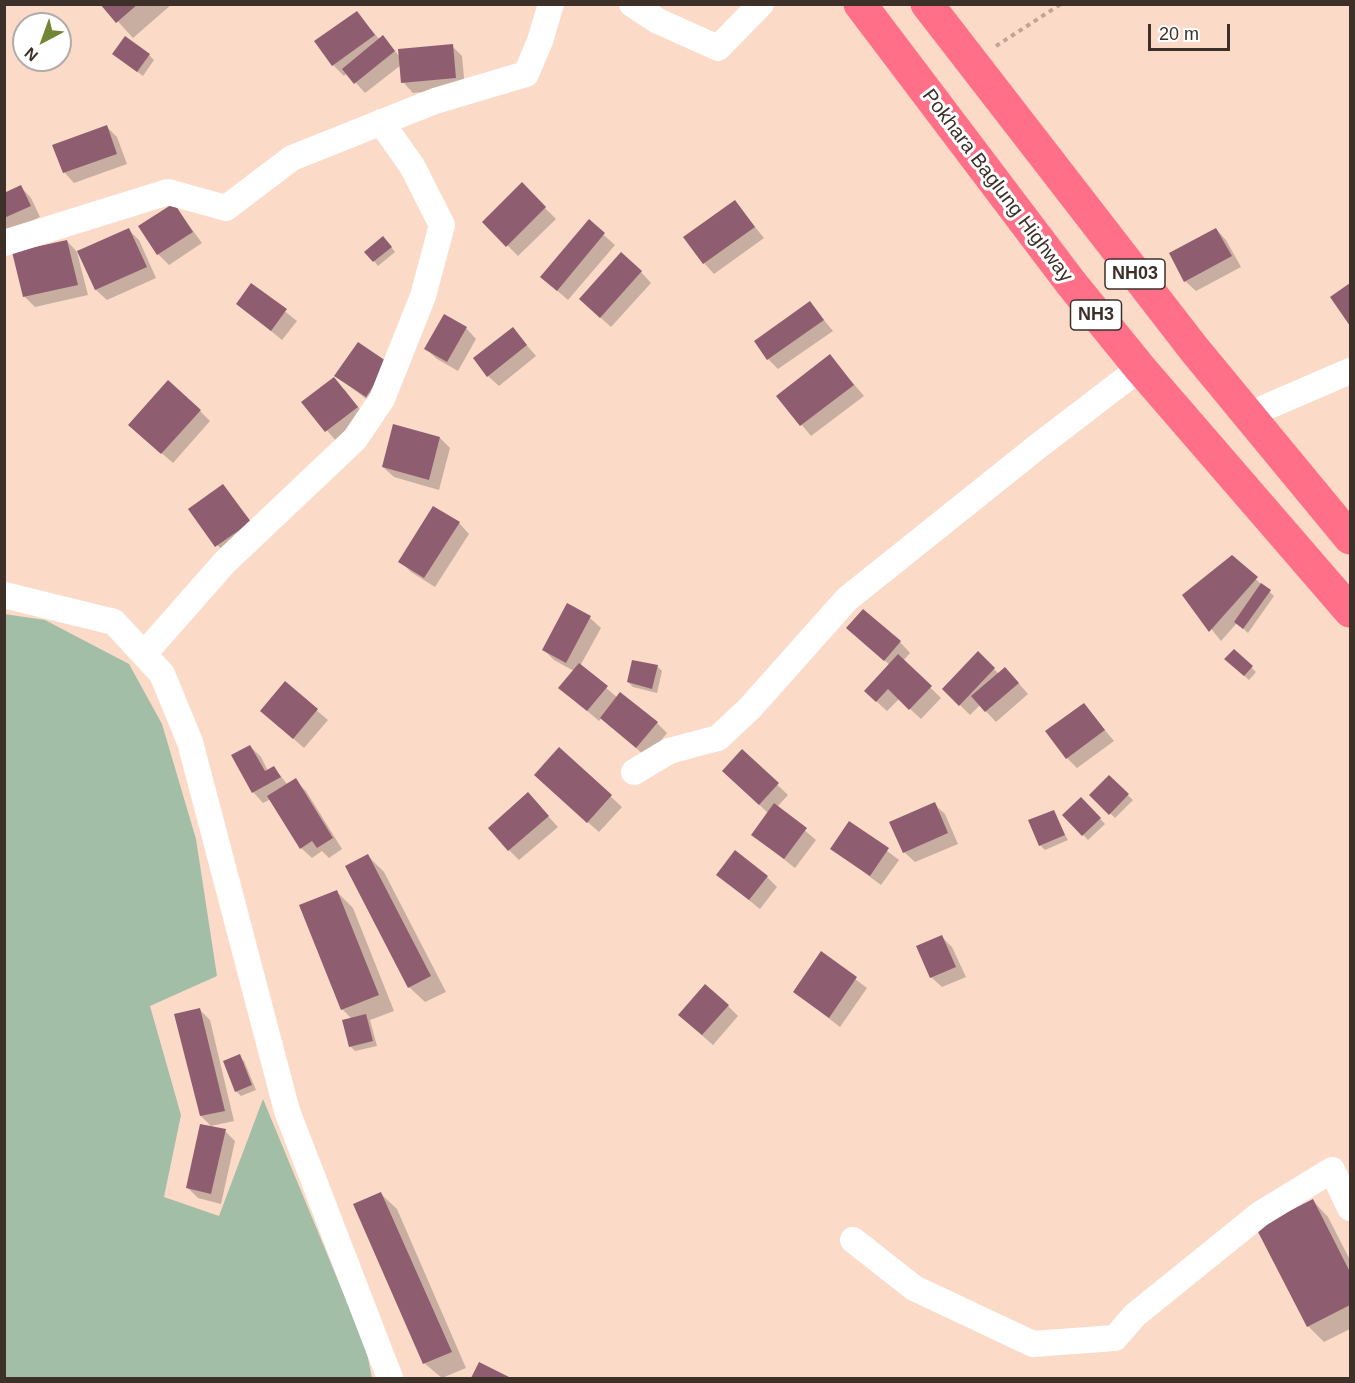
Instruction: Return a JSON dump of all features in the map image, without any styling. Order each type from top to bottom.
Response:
[{"type":"highway","name":"Pokhara Baglung Highway","points":[[860,4],[1071,283],[1140,368],[1350,610]]},
{"type":"highway","name":"NH03","points":[[927,4],[1248,415],[1350,537]]},
{"type":"street","points":[[4,243],[168,192],[226,208],[292,158],[435,101],[526,74],[540,41],[551,4]]},
{"type":"street","points":[[632,4],[658,21],[718,48],[761,4]]},
{"type":"street","points":[[144,654],[225,562],[356,439],[382,399],[423,296],[442,225],[412,166],[381,122]]},
{"type":"street","points":[[634,772],[669,751],[718,738],[750,708],[847,599],[1140,368]]},
{"type":"street","points":[[1248,415],[1350,371]]},
{"type":"street","points":[[4,595],[114,622],[162,674],[190,742],[287,1111],[390,1378]]},
{"type":"street","points":[[853,1240],[914,1288],[1033,1344],[1115,1338],[1135,1315],[1260,1214],[1332,1170],[1350,1208]]},
{"type":"path","points":[[972,64],[1017,31],[1061,4]]},
{"type":"green space","points":[[4,614],[45,620],[129,664],[162,724],[196,839],[217,976],[150,1006],[181,1115],[164,1197],[219,1216],[263,1099],[366,1348],[372,1378],[5,1378]]},
{"type":"building","points":[[100,4],[138,4],[116,23]]},
{"type":"building","points":[[357,11],[375,35],[332,66],[314,41]]},
{"type":"building","points":[[383,35],[395,51],[354,84],[342,69]]},
{"type":"building","points":[[125,36],[150,54],[137,72],[112,54]]},
{"type":"building","points":[[453,44],[456,78],[401,83],[398,49]]},
{"type":"building","points":[[107,125],[117,154],[63,173],[52,145]]},
{"type":"building","points":[[522,182],[546,207],[506,247],[482,222]]},
{"type":"building","points":[[21,185],[31,206],[4,218],[4,193]]},
{"type":"building","points":[[735,200],[755,227],[703,264],[683,237]]},
{"type":"building","points":[[174,203],[193,232],[157,255],[138,226]]},
{"type":"building","points":[[589,219],[605,233],[557,291],[540,277]]},
{"type":"building","points":[[129,228],[147,267],[95,290],[77,251]]},
{"type":"building","points":[[1216,228],[1232,256],[1184,282],[1169,253]]},
{"type":"building","points":[[383,236],[392,247],[373,262],[364,252]]},
{"type":"building","points":[[67,240],[78,285],[23,297],[12,252]]},
{"type":"building","points":[[621,252],[642,271],[600,318],[579,299]]},
{"type":"building","points":[[251,283],[287,309],[271,331],[236,304]]},
{"type":"building","points":[[1350,283],[1350,326],[1330,297]]},
{"type":"building","points":[[810,301],[824,320],[767,360],[754,341]]},
{"type":"building","points":[[444,314],[467,327],[447,362],[424,349]]},
{"type":"building","points":[[513,327],[527,345],[487,377],[473,358]]},
{"type":"building","points":[[358,342],[389,363],[366,397],[334,376]]},
{"type":"building","points":[[830,354],[854,385],[800,426],[776,396]]},
{"type":"building","points":[[334,377],[358,407],[325,432],[301,402]]},
{"type":"building","points":[[168,380],[201,410],[161,454],[128,425]]},
{"type":"building","points":[[393,424],[440,437],[429,480],[382,467]]},
{"type":"building","points":[[223,484],[251,522],[215,547],[188,509]]},
{"type":"building","points":[[433,506],[460,522],[424,578],[398,562]]},
{"type":"building","points":[[1232,555],[1258,577],[1209,632],[1182,595]]},
{"type":"building","points":[[1261,583],[1271,590],[1243,629],[1234,622]]},
{"type":"building","points":[[567,603],[591,616],[566,663],[542,650]]},
{"type":"building","points":[[863,609],[901,641],[884,661],[846,628]]},
{"type":"building","points":[[1234,649],[1253,666],[1244,676],[1224,659]]},
{"type":"building","points":[[978,651],[995,668],[959,706],[942,689]]},
{"type":"building","points":[[898,654],[932,686],[909,710],[888,689],[876,702],[864,691]]},
{"type":"building","points":[[632,660],[658,665],[652,689],[627,682]]},
{"type":"building","points":[[579,663],[608,686],[587,711],[558,688]]},
{"type":"building","points":[[1005,667],[1019,683],[985,712],[971,696]]},
{"type":"building","points":[[285,681],[318,709],[293,739],[260,711]]},
{"type":"building","points":[[620,692],[658,722],[636,748],[600,718]]},
{"type":"building","points":[[1084,703],[1105,730],[1066,759],[1045,731]]},
{"type":"building","points":[[250,745],[265,771],[274,766],[281,777],[252,793],[231,755]]},
{"type":"building","points":[[559,747],[612,795],[587,823],[534,775]]},
{"type":"building","points":[[742,749],[779,783],[759,805],[722,771]]},
{"type":"building","points":[[1109,775],[1129,794],[1109,815],[1089,795]]},
{"type":"building","points":[[296,778],[333,838],[317,848],[312,841],[300,849],[267,796]]},
{"type":"building","points":[[528,792],[549,816],[508,851],[488,828]]},
{"type":"building","points":[[1081,797],[1101,818],[1082,836],[1062,815]]},
{"type":"building","points":[[935,802],[948,833],[903,853],[889,822]]},
{"type":"building","points":[[774,803],[807,828],[784,859],[751,835]]},
{"type":"building","points":[[1054,810],[1065,835],[1039,846],[1028,820]]},
{"type":"building","points":[[849,821],[889,848],[870,876],[830,849]]},
{"type":"building","points":[[735,850],[768,876],[749,900],[716,875]]},
{"type":"building","points":[[368,854],[431,976],[408,988],[345,866]]},
{"type":"building","points":[[337,890],[379,995],[341,1010],[299,905]]},
{"type":"building","points":[[942,935],[956,967],[930,978],[916,946]]},
{"type":"building","points":[[821,951],[857,977],[829,1018],[793,992]]},
{"type":"building","points":[[705,984],[729,1005],[702,1035],[678,1015]]},
{"type":"building","points":[[200,1008],[225,1111],[200,1116],[174,1014]]},
{"type":"building","points":[[366,1014],[373,1041],[349,1047],[342,1020]]},
{"type":"building","points":[[240,1054],[252,1085],[235,1092],[223,1061]]},
{"type":"building","points":[[200,1124],[226,1129],[211,1194],[186,1188]]},
{"type":"building","points":[[381,1192],[452,1352],[423,1364],[353,1204]]},
{"type":"building","points":[[1313,1199],[1350,1272],[1350,1305],[1307,1327],[1256,1228]]},
{"type":"building","points":[[479,1362],[511,1378],[471,1378]]}]
